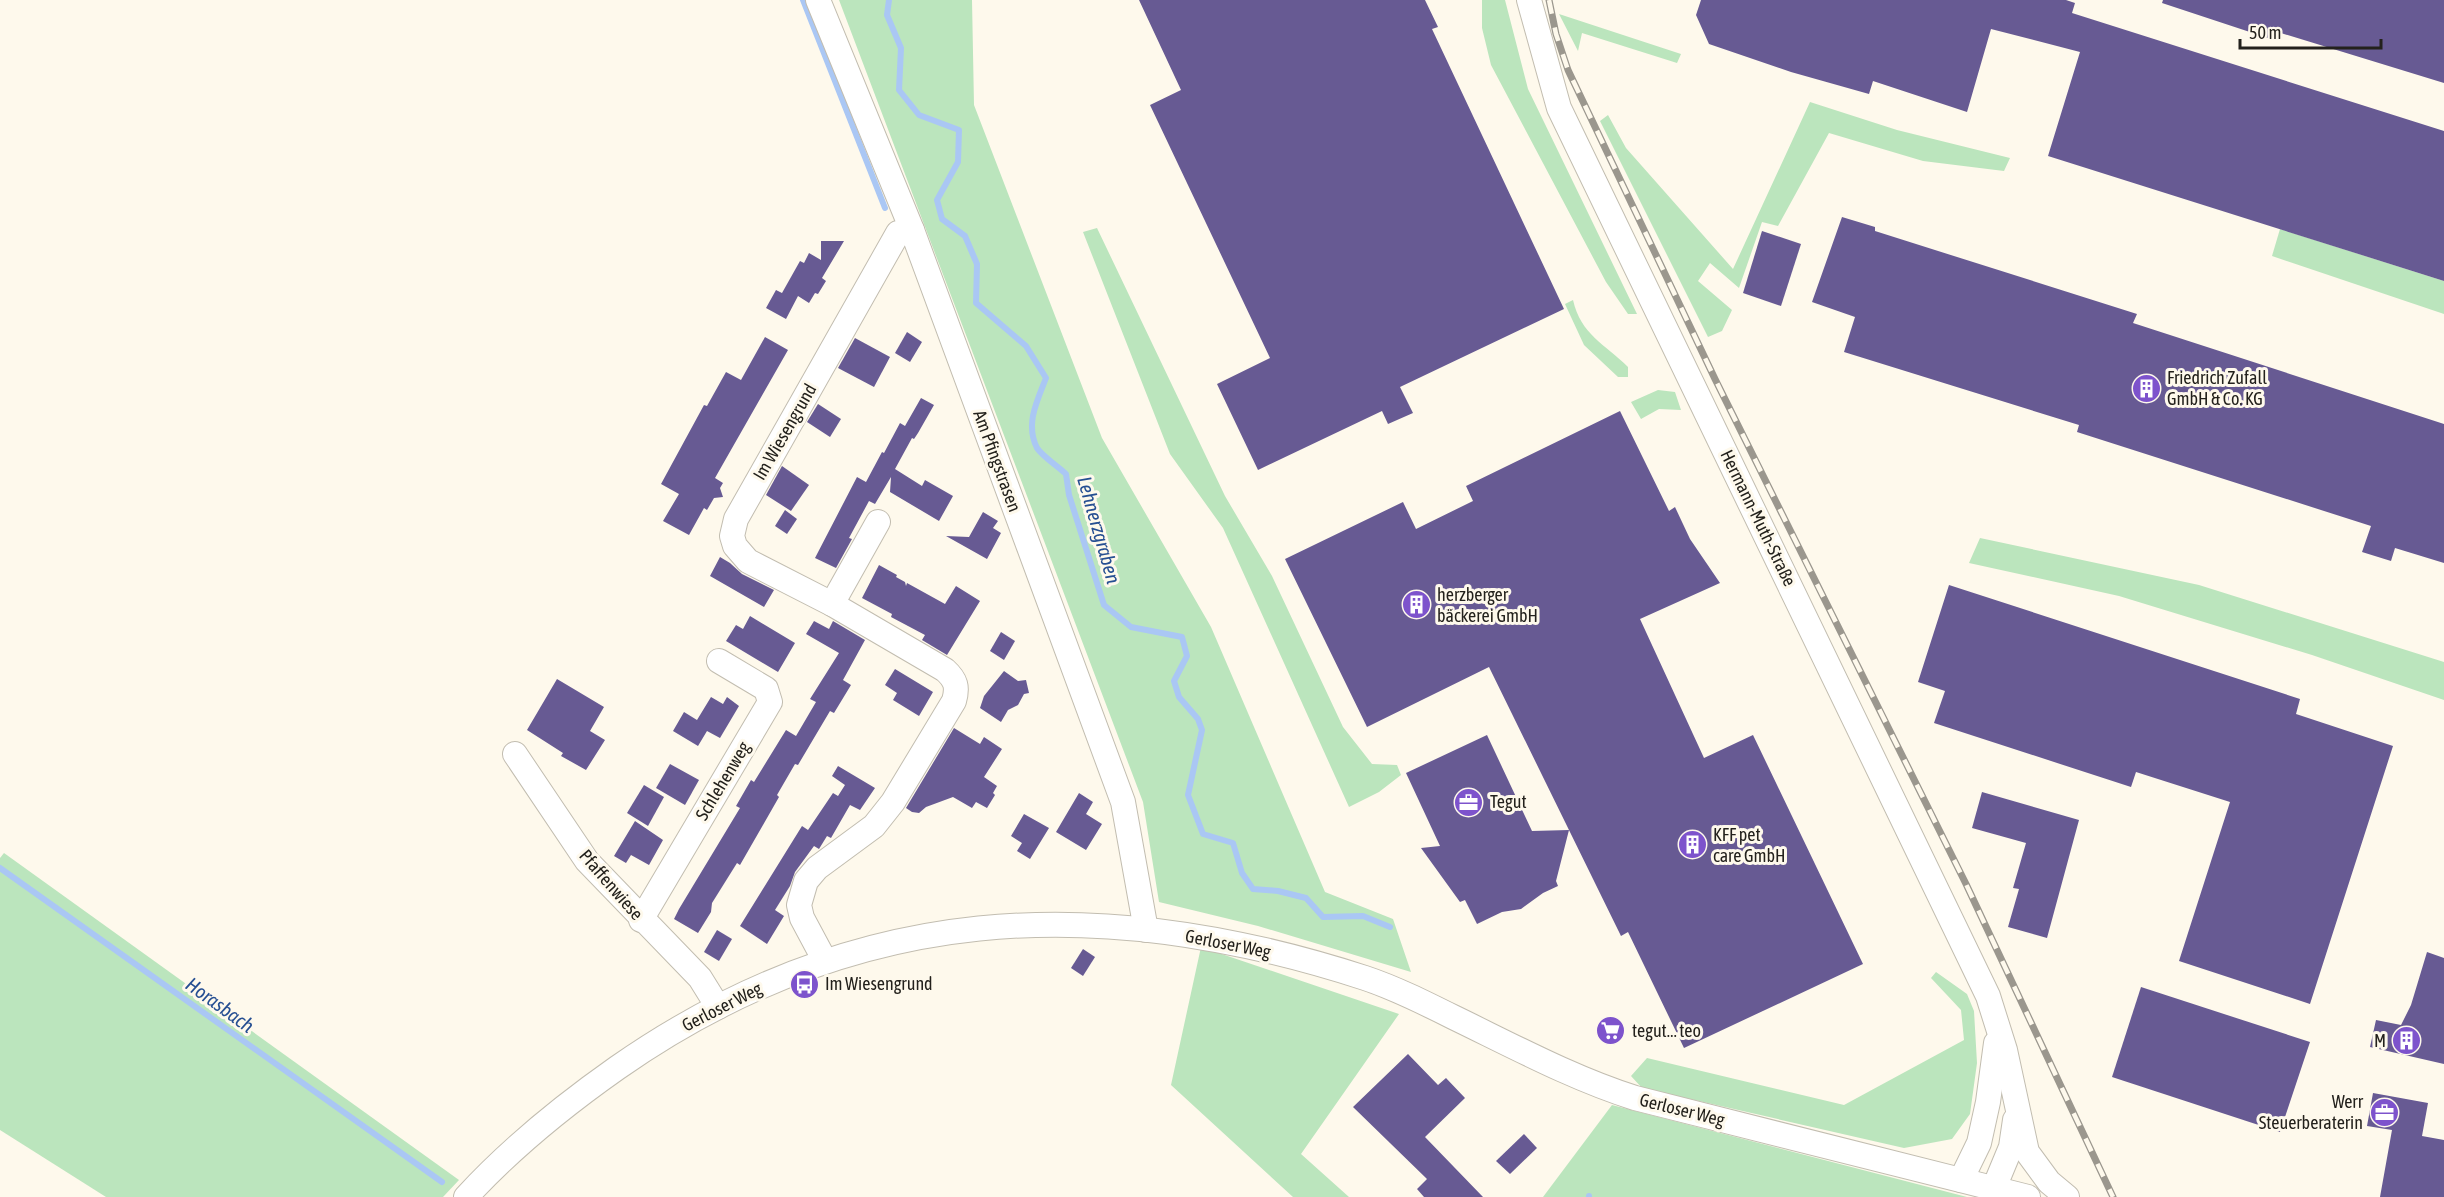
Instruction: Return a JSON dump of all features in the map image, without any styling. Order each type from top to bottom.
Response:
[{"type":"street","name":"Am Pfingstrasen","points":[[818,0],[912,230],[1123,802],[1146,930]]},
{"type":"street","name":"Hermann-Muth-Straße","points":[[1529,0],[1559,108],[1988,996],[2005,1050],[2027,1152],[2049,1182],[2067,1197]]},
{"type":"street","name":"Im Wiesengrund","points":[[825,961],[802,918],[799,905],[806,881],[817,868],[874,826],[892,802],[954,701],[957,690],[955,678],[832,604],[748,561],[735,546],[732,536],[736,519],[898,233],[912,230]]},
{"type":"street","points":[[832,604],[878,522]]},
{"type":"street","name":"Schlehenweg","points":[[642,920],[770,702],[766,689],[719,660]]},
{"type":"street","name":"Pfaffenwiese","points":[[515,754],[587,861],[700,978],[718,1006]]},
{"type":"street","name":"Gerloser Weg","points":[[465,1197],[522,1143],[577,1096],[638,1054],[718,1006],[825,961],[903,939],[981,927],[1045,924],[1191,934],[1296,958],[1368,979],[1427,1004],[1598,1086],[1635,1098],[2028,1197]]},
{"type":"street","name":"Hermann-Muth-Straße","points":[[1961,1180],[1979,1143],[1988,1102],[1998,1031]]},
{"type":"street","name":"Hermann-Muth-Straße","points":[[1994,1188],[2011,1147],[2017,1108]]},
{"type":"green space","points":[[839,0],[972,0],[974,105],[1102,438],[1211,627],[1325,892],[1393,919],[1411,972],[1258,926],[1159,902],[1143,802]]},
{"type":"green space","points":[[1482,0],[1505,0],[1528,89],[1637,314],[1628,314],[1606,282],[1491,65],[1482,28]]},
{"type":"green space","points":[[1559,14],[1681,54],[1677,63],[1582,33],[1578,51]]},
{"type":"green space","points":[[1810,102],[1897,130],[2010,158],[2004,171],[1923,161],[1829,133],[1778,226],[1762,222],[1739,288],[1710,263],[1698,281],[1732,310],[1722,331],[1708,337],[1600,121],[1608,115],[1626,148],[1733,269]]},
{"type":"green space","points":[[1097,228],[1225,496],[1272,576],[1343,727],[1372,764],[1397,765],[1401,775],[1379,792],[1349,807],[1223,528],[1170,454],[1083,232]]},
{"type":"green space","points":[[2280,229],[2444,281],[2444,314],[2272,256]]},
{"type":"green space","points":[[1573,300],[1588,331],[1628,367],[1628,377],[1618,377],[1584,345],[1565,304]]},
{"type":"green space","points":[[1658,390],[1675,392],[1681,410],[1659,409],[1641,419],[1631,402]]},
{"type":"green space","points":[[1980,538],[2199,585],[2444,662],[2444,700],[2312,655],[2119,596],[1969,563]]},
{"type":"green space","points":[[4,853],[459,1180],[443,1197],[106,1197],[0,1130],[0,858]]},
{"type":"green space","points":[[1201,947],[1399,1014],[1301,1154],[1349,1197],[1293,1197],[1171,1085]]},
{"type":"green space","points":[[1936,972],[1967,994],[1974,1011],[1977,1063],[1970,1114],[1952,1139],[1904,1148],[1642,1088],[1631,1076],[1647,1058],[1844,1105],[1964,1040],[1961,1010],[1931,978]]},
{"type":"green space","points":[[1612,1105],[1967,1197],[1543,1197]]},
{"type":"building","points":[[1139,0],[1425,0],[1438,27],[1432,29],[1564,309],[1400,387],[1413,413],[1388,424],[1382,411],[1258,470],[1217,384],[1270,358],[1150,105],[1181,90]]},
{"type":"building","points":[[1701,0],[2066,0],[2075,3],[2072,13],[2444,131],[2444,281],[2048,156],[2080,52],[1991,29],[1967,112],[1873,81],[1869,94],[1791,72],[1709,44],[1696,15]]},
{"type":"building","points":[[2163,0],[2444,0],[2444,83],[2271,30],[2268,38],[2162,3]]},
{"type":"building","name":"Friedrich Zufall GmbH & Co. KG","points":[[1842,217],[1875,227],[1875,231],[2137,314],[2133,323],[2444,424],[2444,563],[2395,548],[2391,561],[2362,552],[2371,526],[2077,432],[2079,425],[1844,352],[1855,317],[1812,302]]},
{"type":"building","points":[[1762,231],[1801,244],[1781,306],[1743,293]]},
{"type":"building","points":[[821,241],[844,241],[822,278],[826,281],[818,294],[815,293],[809,303],[798,296],[786,319],[766,308],[776,290],[782,293],[800,261],[804,263],[809,253],[821,260]]},
{"type":"building","points":[[907,332],[922,342],[910,362],[895,353]]},
{"type":"building","points":[[765,337],[788,350],[715,478],[723,483],[720,488],[723,497],[714,498],[707,510],[704,508],[689,535],[663,521],[679,494],[661,484],[704,405],[707,406],[726,372],[741,380]]},
{"type":"building","points":[[855,338],[890,357],[874,387],[838,368]]},
{"type":"building","points":[[921,398],[934,405],[895,469],[922,486],[925,480],[953,496],[939,521],[890,492],[891,477],[875,504],[869,501],[836,568],[815,558],[857,477],[866,482],[900,423],[905,426]]},
{"type":"building","points":[[818,404],[841,419],[830,437],[807,422]]},
{"type":"building","points":[[1620,411],[1669,511],[1675,507],[1690,539],[1720,583],[1640,619],[1704,758],[1753,735],[1863,964],[1684,1048],[1628,932],[1621,936],[1489,667],[1367,727],[1285,559],[1403,502],[1416,529],[1473,501],[1466,486]]},
{"type":"building","points":[[782,466],[809,485],[791,511],[766,495]]},
{"type":"building","points":[[785,510],[797,519],[787,534],[775,526]]},
{"type":"building","points":[[983,512],[998,521],[993,528],[1001,533],[987,559],[946,536],[969,537]]},
{"type":"building","points":[[720,557],[742,574],[774,590],[764,607],[710,576]]},
{"type":"building","points":[[879,565],[897,575],[896,577],[905,582],[906,586],[907,583],[945,604],[956,586],[980,601],[947,655],[922,640],[925,635],[862,598]]},
{"type":"building","points":[[1949,585],[2300,699],[2296,714],[2393,746],[2310,1004],[2179,961],[2230,802],[2136,772],[2131,787],[1934,723],[1945,691],[1918,682]]},
{"type":"building","points":[[750,616],[795,643],[778,672],[726,641],[736,625],[743,629]]},
{"type":"building","points":[[814,621],[829,629],[833,621],[865,640],[843,680],[851,685],[834,713],[830,711],[798,765],[795,764],[740,865],[737,863],[712,903],[711,912],[698,933],[674,919],[679,909],[740,808],[736,806],[751,780],[754,782],[786,730],[796,736],[816,702],[810,699],[839,653],[806,634]]},
{"type":"building","points":[[1001,632],[1015,641],[1004,660],[990,651]]},
{"type":"building","points":[[895,669],[933,692],[919,716],[893,700],[897,693],[885,685]]},
{"type":"building","points":[[1004,671],[1018,681],[1026,680],[1029,693],[1024,694],[1018,705],[1008,710],[1001,722],[980,708],[984,696]]},
{"type":"building","points":[[557,679],[604,707],[590,731],[605,740],[586,770],[561,756],[563,753],[527,730]]},
{"type":"building","points":[[711,697],[723,704],[727,697],[739,706],[720,738],[707,731],[698,746],[673,731],[684,712],[697,720]]},
{"type":"building","points":[[954,728],[980,744],[984,737],[1002,749],[984,777],[997,786],[993,793],[995,795],[987,808],[976,802],[972,808],[953,797],[926,807],[919,813],[912,812],[906,808]]},
{"type":"building","name":"Tegut","points":[[1487,735],[1532,831],[1569,830],[1556,881],[1558,886],[1543,893],[1521,909],[1502,912],[1477,924],[1465,900],[1460,902],[1421,848],[1440,846],[1406,773]]},
{"type":"building","points":[[670,764],[699,780],[685,805],[656,788]]},
{"type":"building","points":[[838,766],[875,788],[860,810],[850,805],[831,838],[827,836],[819,849],[814,846],[795,872],[790,886],[775,910],[784,916],[767,944],[740,926],[802,826],[808,830],[833,793],[838,796],[845,785],[832,776]]},
{"type":"building","points":[[644,785],[664,797],[648,826],[627,813]]},
{"type":"building","points":[[1982,792],[2079,820],[2047,938],[2008,927],[2019,889],[2013,888],[2026,843],[1972,828]]},
{"type":"building","points":[[1079,793],[1093,802],[1086,814],[1102,824],[1086,850],[1056,832]]},
{"type":"building","points":[[1024,814],[1049,828],[1030,859],[1017,851],[1022,843],[1011,836]]},
{"type":"building","points":[[635,821],[663,840],[649,865],[631,855],[626,863],[614,856]]},
{"type":"building","points":[[717,930],[732,939],[719,961],[704,952]]},
{"type":"building","points":[[1083,949],[1095,957],[1083,976],[1071,968]]},
{"type":"building","points":[[2427,952],[2444,958],[2444,1064],[2370,1047],[2376,1020],[2401,1025],[2411,1005]]},
{"type":"building","points":[[2141,987],[2310,1042],[2280,1132],[2112,1077]]},
{"type":"building","points":[[1408,1054],[1438,1085],[1446,1078],[1465,1098],[1425,1137],[1483,1197],[1424,1197],[1417,1189],[1427,1179],[1353,1107]]},
{"type":"building","points":[[2373,1093],[2428,1103],[2422,1136],[2444,1140],[2444,1197],[2380,1197],[2392,1130],[2367,1126]]},
{"type":"building","points":[[1524,1134],[1537,1148],[1510,1174],[1496,1161]]},
{"type":"waterway","points":[[803,0],[885,208]]},
{"type":"waterway","name":"Lehnerzgraben","points":[[889,0],[887,15],[901,48],[899,90],[919,115],[959,130],[958,162],[937,200],[942,219],[965,236],[977,264],[976,303],[1026,346],[1046,378],[1032,421],[1034,439],[1037,448],[1066,474],[1069,495],[1104,605],[1131,627],[1182,637],[1187,656],[1174,681],[1179,697],[1198,719],[1202,730],[1188,795],[1203,834],[1233,843],[1242,873],[1253,889],[1278,891],[1306,898],[1323,917],[1363,916],[1390,927]]},
{"type":"waterway","name":"Horasbach","points":[[0,868],[442,1182]]},
{"type":"railway","points":[[1549,0],[1556,34],[1568,70],[1715,379],[1966,884],[2113,1197]]},
{"type":"place","name":"Friedrich Zufall GmbH & Co. KG","points":[[2146,388]]},
{"type":"place","name":"herzberger bäckerei GmbH","points":[[1416,605]]},
{"type":"place","name":"Tegut","points":[[1469,802]]},
{"type":"place","name":"KFF pet care GmbH","points":[[1692,845]]},
{"type":"place","name":"Im Wiesengrund","points":[[804,984]]},
{"type":"place","name":"tegut… teo","points":[[1611,1031]]},
{"type":"place","name":"M","points":[[2407,1041]]},
{"type":"place","name":"Werr Steuerberaterin","points":[[2384,1112]]}]
